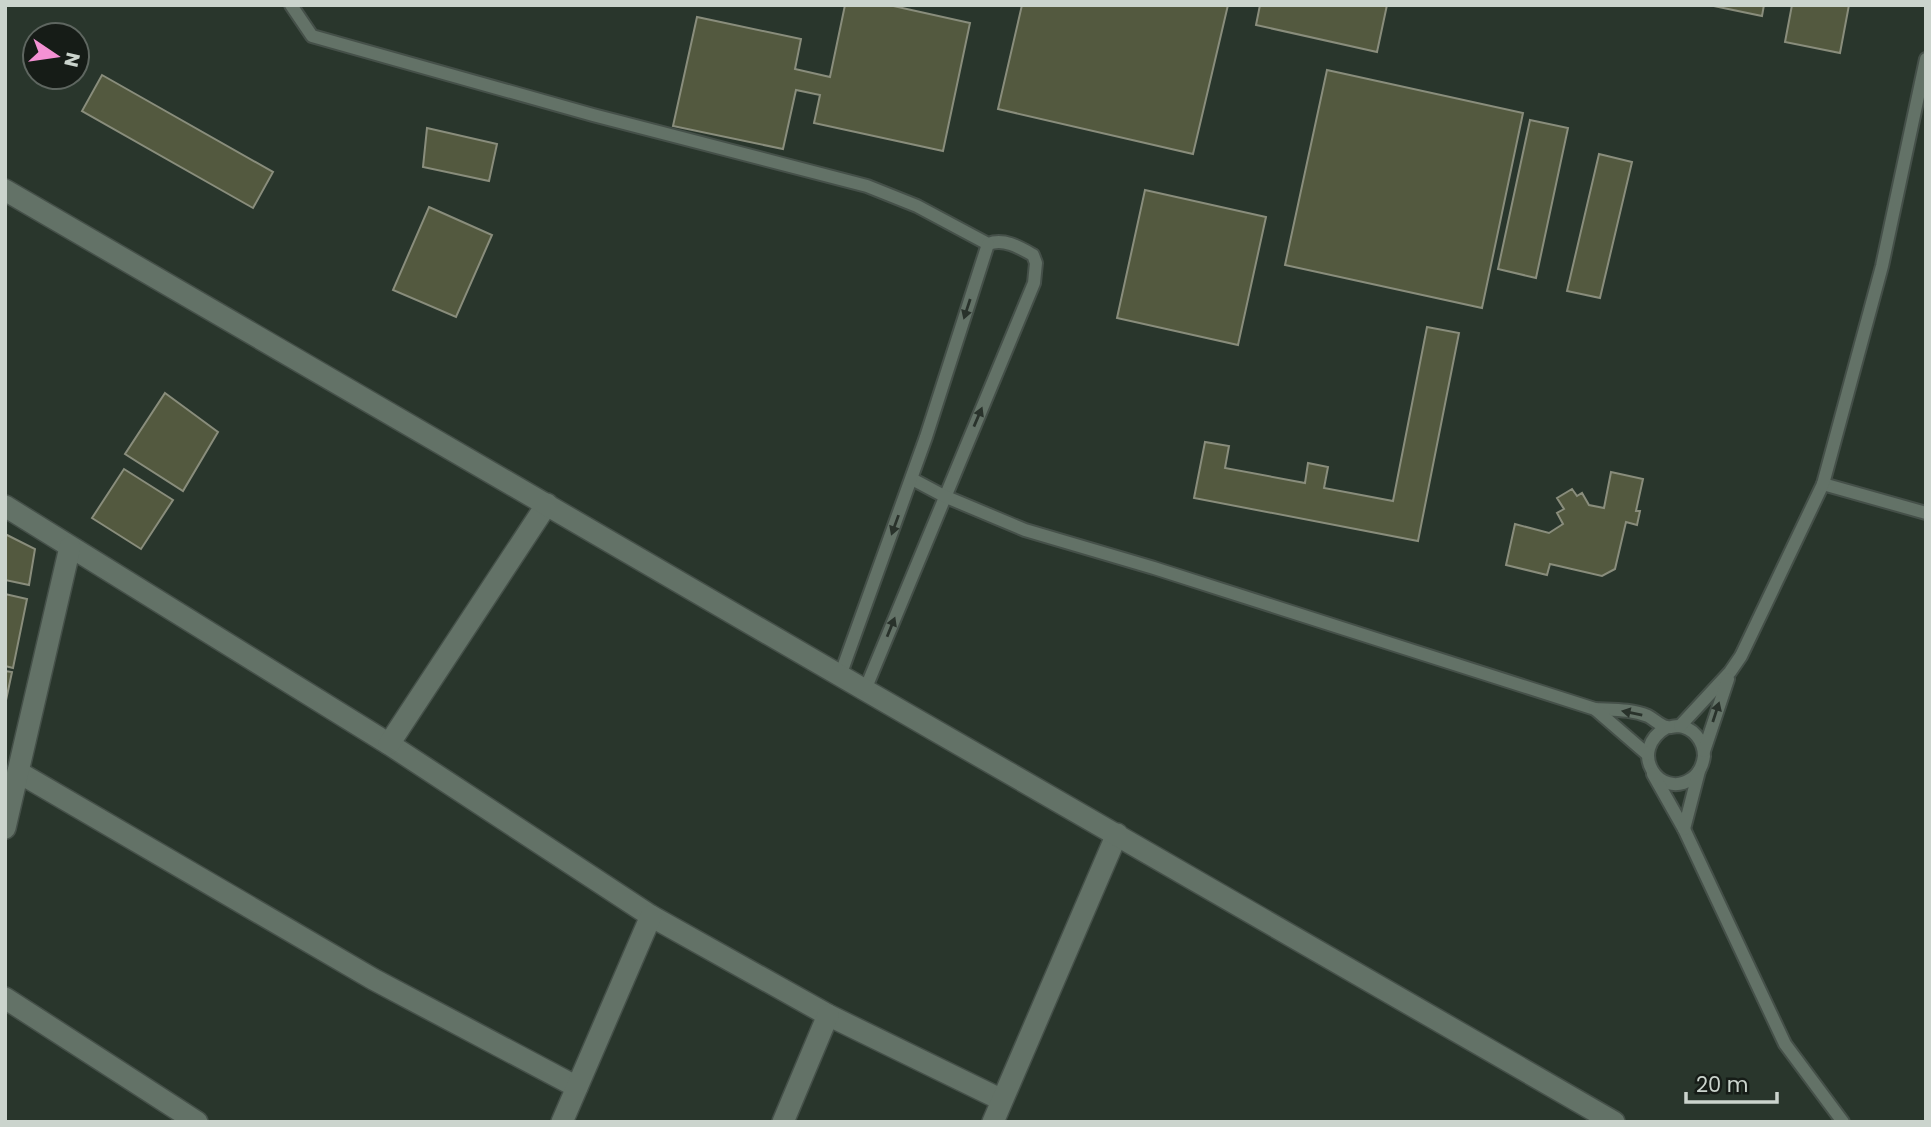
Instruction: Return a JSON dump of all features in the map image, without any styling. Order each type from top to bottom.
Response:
[{"type":"street","points":[[5,190],[1614,1122]]},
{"type":"street","points":[[389,744],[547,504]]},
{"type":"street","points":[[5,506],[389,744],[651,916],[828,1016],[1002,1100]]},
{"type":"street","points":[[5,828],[70,547]]},
{"type":"street","points":[[18,772],[373,979],[577,1087]]},
{"type":"street","points":[[993,1122],[1117,834]]},
{"type":"street","points":[[562,1122],[651,916]]},
{"type":"street","points":[[5,998],[197,1122]]},
{"type":"street","points":[[783,1122],[828,1016]]},
{"type":"lane","points":[[291,5],[312,36],[593,115],[867,186],[917,206],[988,244],[996,241],[1013,244],[1033,255],[1036,263],[1034,283],[865,690]]},
{"type":"lane","points":[[1680,726],[1730,673],[1746,647],[1823,484],[1882,266],[1926,59]]},
{"type":"lane","points":[[840,676],[912,479],[988,244]]},
{"type":"lane","points":[[912,479],[944,496],[1025,530],[1154,568],[1595,709],[1630,711],[1648,716],[1667,727]]},
{"type":"lane","points":[[1823,484],[1926,513]]},
{"type":"lane","points":[[1684,828],[1704,752],[1730,673]]},
{"type":"lane","points":[[1595,709],[1647,754]]},
{"type":"lane","points":[[1704,752],[1700,740],[1692,731],[1680,726],[1667,727],[1656,733],[1647,754],[1651,771],[1684,828],[1786,1044],[1843,1122]]},
{"type":"lane","points":[[1651,771],[1659,779],[1681,783],[1691,779],[1699,771]]},
{"type":"building","points":[[845,5],[889,5],[970,23],[943,151],[814,123],[820,95],[796,90],[783,149],[673,126],[697,17],[801,39],[795,69],[830,77]]},
{"type":"building","points":[[1022,5],[1228,5],[1193,154],[998,109]]},
{"type":"building","points":[[1260,5],[1387,5],[1377,52],[1256,25]]},
{"type":"building","points":[[1709,5],[1764,5],[1762,16]]},
{"type":"building","points":[[1792,5],[1849,5],[1840,53],[1785,42]]},
{"type":"building","points":[[1327,70],[1523,113],[1482,308],[1285,265]]},
{"type":"building","points":[[102,75],[273,172],[253,208],[82,111]]},
{"type":"building","points":[[1530,120],[1568,128],[1536,278],[1498,269]]},
{"type":"building","points":[[427,128],[497,144],[489,181],[423,167]]},
{"type":"building","points":[[1599,154],[1632,162],[1600,298],[1567,291]]},
{"type":"building","points":[[1145,190],[1266,217],[1238,345],[1117,318]]},
{"type":"building","points":[[429,207],[492,235],[456,317],[393,290]]},
{"type":"building","points":[[1427,327],[1459,333],[1418,541],[1194,498],[1205,442],[1229,446],[1225,468],[1305,483],[1308,463],[1328,467],[1324,488],[1393,501]]},
{"type":"building","points":[[165,393],[218,432],[183,491],[125,454]]},
{"type":"building","points":[[124,469],[173,500],[141,549],[92,518]]},
{"type":"building","points":[[1611,472],[1643,479],[1636,511],[1640,511],[1637,525],[1626,522],[1615,569],[1602,576],[1550,564],[1547,575],[1506,565],[1515,524],[1549,533],[1563,524],[1557,513],[1564,509],[1557,498],[1572,489],[1577,496],[1582,493],[1589,505],[1604,508]]},
{"type":"building","points":[[5,534],[35,549],[29,585],[5,580]]},
{"type":"building","points":[[5,594],[27,599],[13,668],[5,666]]},
{"type":"building","points":[[5,671],[12,672],[5,705]]}]
